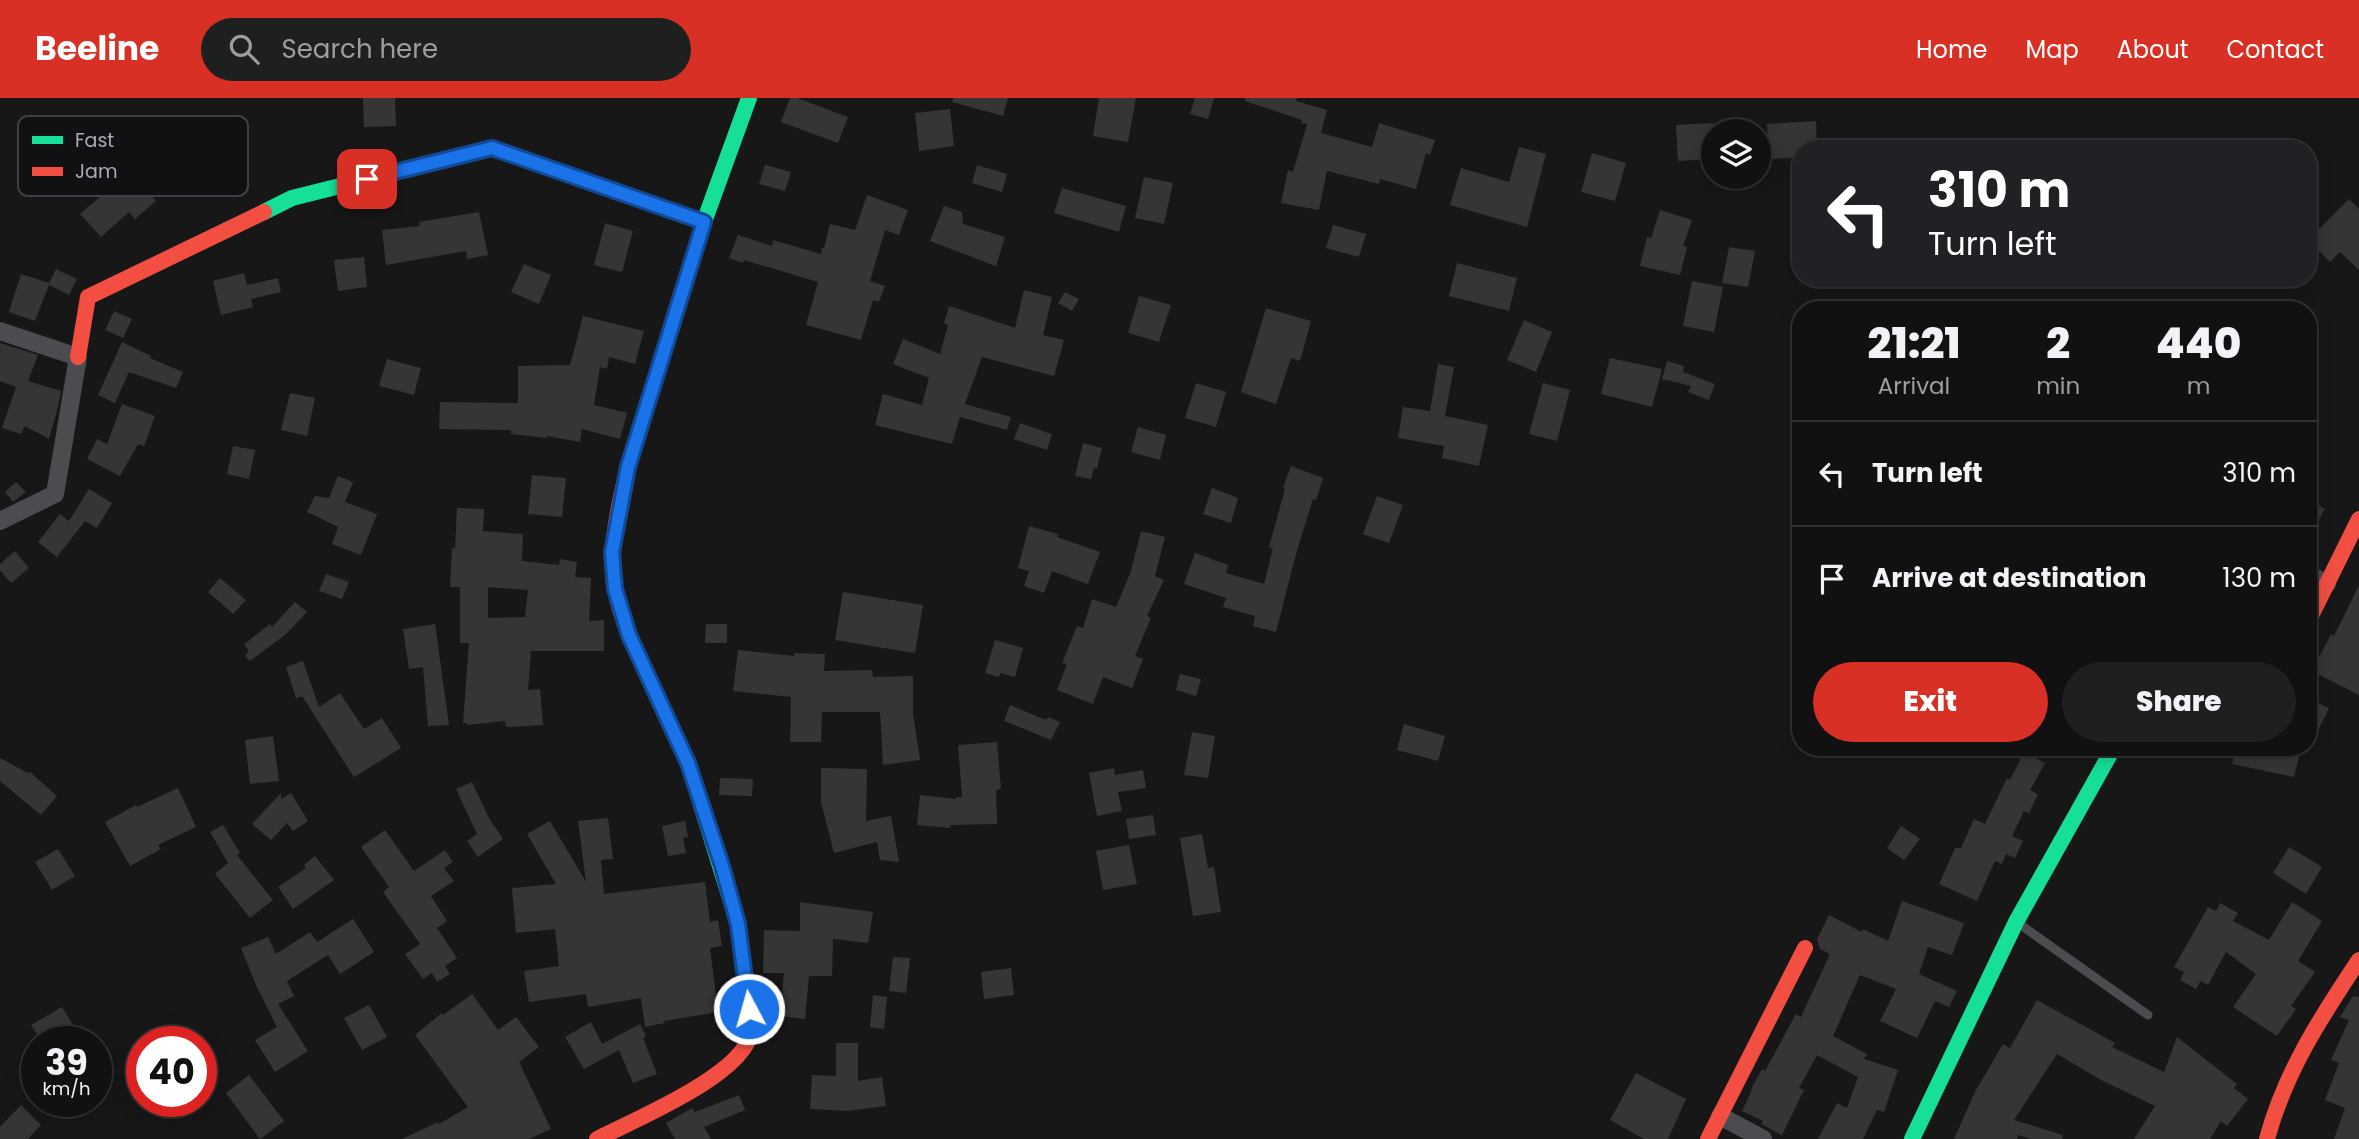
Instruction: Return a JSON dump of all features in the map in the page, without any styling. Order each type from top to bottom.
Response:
[{"type":"street","points":[[597,1139],[709,1081],[739,1055],[751,1032],[738,924],[688,763],[629,635],[615,589],[612,552],[628,467],[704,222],[750,98]]},
{"type":"street","points":[[0,521],[55,494],[88,297],[292,198],[492,148],[704,222]]},
{"type":"street","points":[[0,331],[78,357]]},
{"type":"street","points":[[2317,604],[2359,519]]},
{"type":"street","points":[[2317,579],[2327,584]]},
{"type":"street","points":[[1912,1139],[2017,922],[2109,756]]},
{"type":"street","points":[[1708,1139],[1805,948]]},
{"type":"street","points":[[2267,1139],[2272,1118],[2298,1060],[2359,960]]},
{"type":"street","points":[[1720,1116],[1763,1139]]},
{"type":"lane","points":[[2017,922],[2148,1015]]},
{"type":"building","points":[[363,98],[395,98],[396,126],[364,127]]},
{"type":"building","points":[[790,98],[797,98],[848,117],[838,143],[781,122]]},
{"type":"building","points":[[953,98],[1008,98],[1003,116],[952,102]]},
{"type":"building","points":[[1099,98],[1136,98],[1128,142],[1093,136]]},
{"type":"building","points":[[1195,98],[1214,98],[1208,119],[1190,114]]},
{"type":"building","points":[[1245,98],[1297,98],[1296,101],[1327,110],[1321,133],[1372,147],[1379,123],[1435,140],[1430,155],[1426,153],[1416,189],[1380,179],[1379,184],[1327,171],[1319,210],[1281,203],[1288,170],[1293,172],[1307,124],[1245,101]]},
{"type":"building","points":[[950,109],[954,146],[919,151],[915,113]]},
{"type":"building","points":[[1816,121],[1817,140],[1792,140],[1792,158],[1771,159],[1771,124]]},
{"type":"building","points":[[1701,124],[1701,160],[1678,161],[1676,125]]},
{"type":"building","points":[[1519,147],[1546,154],[1527,227],[1450,205],[1461,168],[1509,182]]},
{"type":"building","points":[[1592,153],[1626,163],[1615,201],[1581,192]]},
{"type":"building","points":[[765,165],[791,172],[785,191],[759,184]]},
{"type":"building","points":[[977,165],[1007,174],[1002,192],[972,183]]},
{"type":"building","points":[[1144,177],[1173,183],[1164,224],[1135,218]]},
{"type":"building","points":[[1062,188],[1126,206],[1119,232],[1054,213]]},
{"type":"building","points":[[867,195],[908,210],[899,235],[885,230],[870,281],[885,286],[879,302],[873,300],[861,340],[806,325],[818,282],[729,258],[738,235],[772,246],[773,240],[821,254],[830,224],[855,230]]},
{"type":"building","points":[[101,196],[152,196],[156,201],[135,219],[129,212],[101,237],[80,214]]},
{"type":"building","points":[[2349,199],[2359,209],[2359,270],[2340,252],[2330,262],[2317,249],[2317,231]]},
{"type":"building","points":[[944,206],[962,212],[963,224],[1005,237],[996,266],[930,241]]},
{"type":"building","points":[[1660,210],[1692,220],[1683,246],[1687,247],[1680,275],[1640,266],[1647,237],[1651,238]]},
{"type":"building","points":[[479,212],[488,255],[467,259],[466,251],[386,265],[382,230],[420,226],[419,222]]},
{"type":"building","points":[[605,223],[633,231],[622,272],[594,265]]},
{"type":"building","points":[[1333,225],[1366,234],[1359,257],[1326,248]]},
{"type":"building","points":[[1729,247],[1755,251],[1748,287],[1722,283]]},
{"type":"building","points":[[364,257],[367,287],[338,291],[334,260]]},
{"type":"building","points":[[1457,263],[1517,278],[1509,311],[1449,296]]},
{"type":"building","points":[[524,264],[551,275],[539,304],[511,292]]},
{"type":"building","points":[[56,269],[77,279],[69,295],[49,285],[35,321],[9,312],[21,274],[49,283]]},
{"type":"building","points":[[244,273],[247,285],[278,278],[281,292],[251,299],[253,307],[221,315],[213,281]]},
{"type":"building","points":[[1692,281],[1723,287],[1714,332],[1683,326]]},
{"type":"building","points":[[1024,290],[1052,297],[1043,335],[1064,340],[1054,376],[982,357],[965,404],[1011,417],[1007,430],[960,417],[952,444],[875,425],[883,394],[922,405],[929,378],[893,364],[903,339],[940,354],[948,325],[944,323],[949,306],[1015,328]]},
{"type":"building","points":[[1065,292],[1079,299],[1072,311],[1058,303]]},
{"type":"building","points":[[1139,296],[1171,305],[1159,342],[1128,333]]},
{"type":"building","points":[[1266,308],[1311,321],[1300,361],[1291,358],[1276,404],[1241,392]]},
{"type":"building","points":[[114,311],[132,319],[123,338],[105,330]]},
{"type":"building","points":[[583,316],[644,331],[635,364],[609,357],[607,369],[600,367],[594,405],[627,413],[620,439],[582,429],[580,442],[547,436],[511,434],[511,430],[439,429],[440,402],[518,403],[518,366],[570,365]]},
{"type":"building","points":[[1524,320],[1552,332],[1536,372],[1507,360]]},
{"type":"building","points":[[122,342],[183,372],[176,388],[129,372],[115,403],[98,395]]},
{"type":"building","points":[[0,343],[38,355],[28,381],[61,391],[49,439],[25,426],[21,434],[2,428],[16,387],[0,381]]},
{"type":"building","points":[[1610,358],[1662,369],[1652,407],[1601,394]]},
{"type":"building","points":[[387,359],[421,368],[414,395],[379,386]]},
{"type":"building","points":[[1667,361],[1684,366],[1683,372],[1715,384],[1709,400],[1688,392],[1691,386],[1662,379]]},
{"type":"building","points":[[1438,364],[1454,367],[1445,416],[1488,425],[1479,466],[1442,458],[1444,446],[1398,438],[1403,407],[1430,411]]},
{"type":"building","points":[[1196,383],[1226,392],[1216,427],[1185,418]]},
{"type":"building","points":[[1543,383],[1570,390],[1557,441],[1529,434]]},
{"type":"building","points":[[290,393],[315,398],[307,436],[281,430]]},
{"type":"building","points":[[122,404],[155,416],[144,446],[138,444],[120,476],[87,459],[97,439],[107,444]]},
{"type":"building","points":[[1020,423],[1052,434],[1047,450],[1014,439]]},
{"type":"building","points":[[1138,427],[1166,435],[1160,460],[1131,452]]},
{"type":"building","points":[[1083,443],[1102,448],[1091,479],[1075,476]]},
{"type":"building","points":[[233,446],[255,450],[249,479],[227,474]]},
{"type":"building","points":[[1291,466],[1323,478],[1316,500],[1313,499],[1296,554],[1276,632],[1253,626],[1255,616],[1223,607],[1226,598],[1184,584],[1195,553],[1228,565],[1226,573],[1264,584],[1273,548],[1269,547]]},
{"type":"building","points":[[532,475],[566,478],[562,517],[528,514]]},
{"type":"building","points":[[338,476],[353,482],[345,502],[377,514],[361,555],[332,544],[338,527],[307,512],[315,496],[329,498]]},
{"type":"building","points":[[16,482],[26,492],[13,502],[5,492]]},
{"type":"building","points":[[1212,488],[1238,498],[1231,523],[1203,514]]},
{"type":"building","points":[[89,489],[112,503],[97,528],[85,521],[57,557],[38,542],[60,514],[69,521]]},
{"type":"building","points":[[1377,496],[1403,505],[1389,543],[1363,534]]},
{"type":"building","points":[[2317,504],[2325,509],[2317,523]]},
{"type":"building","points":[[457,508],[484,509],[483,531],[523,534],[522,561],[559,565],[560,559],[577,562],[575,577],[591,578],[589,621],[604,620],[604,651],[531,651],[528,690],[540,689],[543,725],[506,727],[505,721],[467,725],[463,723],[469,643],[460,643],[460,587],[450,587],[452,548],[455,548]],"holes":[[[488,587],[528,590],[525,617],[488,618]]]},
{"type":"building","points":[[1029,526],[1058,534],[1057,537],[1100,552],[1088,584],[1052,571],[1044,593],[1024,586],[1029,571],[1018,568]]},
{"type":"building","points":[[1141,531],[1165,537],[1155,576],[1164,580],[1147,616],[1151,618],[1135,656],[1143,659],[1132,688],[1103,677],[1093,704],[1057,690],[1067,664],[1062,663],[1077,626],[1083,628],[1092,599],[1116,607],[1131,571]]},
{"type":"building","points":[[15,551],[29,568],[11,583],[0,570],[0,564]]},
{"type":"building","points":[[326,574],[349,582],[342,599],[319,591]]},
{"type":"building","points":[[220,578],[246,600],[233,614],[208,592]]},
{"type":"building","points":[[2359,585],[2359,695],[2317,674],[2317,661],[2331,634],[2334,636]]},
{"type":"building","points":[[843,592],[923,605],[915,653],[835,640]]},
{"type":"building","points":[[295,602],[307,612],[286,634],[250,661],[245,656],[249,651],[244,644],[270,624],[272,627]]},
{"type":"building","points":[[435,624],[449,725],[428,726],[423,667],[409,669],[403,629]]},
{"type":"building","points":[[706,624],[727,624],[727,643],[705,643]]},
{"type":"building","points":[[995,640],[1023,648],[1015,677],[1000,673],[999,677],[985,673]]},
{"type":"building","points":[[738,650],[794,656],[794,653],[825,654],[824,671],[872,670],[873,677],[913,676],[913,713],[920,760],[883,765],[880,712],[822,712],[821,742],[790,742],[791,697],[733,691]]},
{"type":"building","points":[[303,661],[319,707],[340,693],[364,729],[382,718],[401,748],[354,777],[302,696],[296,698],[286,667]]},
{"type":"building","points":[[1180,674],[1201,679],[1196,696],[1176,690]]},
{"type":"building","points":[[2317,702],[2329,708],[2317,733]]},
{"type":"building","points":[[1010,705],[1046,720],[1048,717],[1060,722],[1051,740],[1004,721]]},
{"type":"building","points":[[1404,724],[1445,736],[1438,761],[1397,750]]},
{"type":"building","points":[[1192,732],[1215,736],[1208,778],[1184,775]]},
{"type":"building","points":[[273,736],[279,781],[250,784],[245,740]]},
{"type":"building","points":[[997,742],[1001,789],[996,790],[997,824],[950,825],[950,828],[917,825],[920,795],[956,799],[962,797],[958,745]]},
{"type":"building","points":[[2022,756],[2032,756],[2045,763],[2030,790],[2038,794],[2029,813],[2024,811],[2012,836],[2023,841],[2015,858],[2006,854],[2002,864],[1995,861],[1977,901],[1939,884],[1955,848],[1961,848],[1974,819],[1985,824],[2007,778],[2010,780]]},
{"type":"building","points":[[2234,756],[2299,756],[2294,777],[2232,764]]},
{"type":"building","points":[[0,758],[30,772],[57,796],[41,815],[0,781]]},
{"type":"building","points":[[821,768],[867,769],[866,821],[891,816],[899,862],[880,860],[877,842],[834,853],[821,802]]},
{"type":"building","points":[[1114,768],[1115,775],[1143,770],[1146,788],[1118,792],[1122,811],[1097,816],[1089,773]]},
{"type":"building","points":[[720,778],[753,779],[752,796],[719,795]]},
{"type":"building","points":[[472,782],[489,818],[503,839],[478,857],[467,841],[477,834],[456,789]]},
{"type":"building","points":[[178,788],[196,827],[158,845],[161,849],[130,866],[105,822],[136,805],[137,807]]},
{"type":"building","points":[[281,793],[281,799],[291,793],[308,821],[293,831],[287,823],[271,840],[252,824]]},
{"type":"building","points":[[1153,815],[1156,835],[1129,839],[1126,819]]},
{"type":"building","points":[[608,818],[613,859],[601,860],[604,894],[705,882],[710,922],[718,920],[722,946],[710,948],[718,1012],[645,1027],[641,998],[588,1007],[586,994],[529,1002],[524,971],[559,966],[555,929],[516,933],[512,888],[556,884],[527,834],[550,821],[586,882],[578,821]]},
{"type":"building","points":[[685,821],[688,837],[683,838],[686,853],[668,856],[662,826]]},
{"type":"building","points":[[223,825],[240,853],[237,855],[273,900],[250,918],[215,874],[228,863],[210,832]]},
{"type":"building","points":[[1901,826],[1920,839],[1904,860],[1887,848]]},
{"type":"building","points":[[385,830],[414,871],[445,850],[453,862],[444,868],[454,881],[431,896],[447,921],[437,928],[457,958],[445,966],[450,974],[437,982],[432,973],[423,979],[405,954],[420,944],[383,892],[389,887],[361,847]]},
{"type":"building","points":[[1202,834],[1208,868],[1214,867],[1221,912],[1193,916],[1180,838]]},
{"type":"building","points":[[1129,845],[1137,884],[1103,890],[1096,851]]},
{"type":"building","points":[[2289,847],[2322,867],[2306,894],[2273,873]]},
{"type":"building","points":[[58,849],[75,876],[52,890],[35,862]]},
{"type":"building","points":[[315,856],[334,880],[293,909],[278,887],[306,868],[304,865]]},
{"type":"building","points":[[1902,901],[1964,923],[1952,955],[1928,947],[1919,974],[1957,991],[1949,1007],[1935,1001],[1917,1038],[1880,1021],[1896,989],[1860,975],[1833,1036],[1867,1054],[1864,1059],[1898,1070],[1884,1112],[1877,1110],[1863,1139],[1818,1139],[1837,1103],[1847,1108],[1858,1077],[1817,1055],[1799,1088],[1804,1090],[1782,1135],[1761,1124],[1763,1121],[1742,1111],[1762,1069],[1765,1071],[1796,1014],[1801,1017],[1830,954],[1820,949],[1817,939],[1829,915],[1862,932],[1863,929],[1888,941]]},
{"type":"building","points":[[800,902],[873,912],[868,943],[833,939],[832,976],[809,976],[805,1019],[780,1016],[784,973],[763,973],[764,930],[800,931]]},
{"type":"building","points":[[2292,902],[2322,921],[2298,961],[2315,972],[2291,1006],[2296,1009],[2277,1036],[2233,1007],[2256,974],[2226,952],[2208,985],[2201,981],[2196,989],[2180,980],[2184,972],[2174,967],[2208,907],[2216,911],[2220,903],[2238,913],[2233,921],[2269,940]]},
{"type":"building","points":[[353,919],[374,952],[340,974],[328,955],[287,981],[294,996],[278,1004],[308,1051],[275,1072],[255,1040],[277,1027],[241,948],[268,937],[276,954],[310,932],[317,942]]},
{"type":"building","points":[[893,957],[910,958],[906,993],[889,991]]},
{"type":"building","points":[[1011,968],[1014,995],[984,999],[981,972]]},
{"type":"building","points":[[472,994],[498,1030],[516,1017],[539,1047],[519,1062],[551,1129],[529,1139],[402,1139],[438,1122],[439,1124],[468,1107],[415,1035]]},
{"type":"building","points":[[873,995],[887,997],[884,1029],[870,1027]]},
{"type":"building","points":[[2353,996],[2359,997],[2359,1139],[2334,1139],[2345,1108],[2325,1100],[2339,1063],[2331,1060],[2349,1020],[2340,1017]]},
{"type":"building","points":[[2037,1000],[2115,1043],[2112,1047],[2164,1072],[2177,1037],[2237,1084],[2234,1088],[2248,1099],[2227,1126],[2221,1121],[2210,1139],[2134,1139],[2155,1106],[2101,1080],[2057,1054],[2014,1120],[2063,1135],[2062,1139],[2031,1139],[2018,1135],[2017,1139],[1954,1139],[1976,1090],[2003,1044],[2010,1048]]},
{"type":"building","points":[[369,1005],[387,1037],[362,1050],[344,1018]]},
{"type":"building","points":[[62,1007],[74,1026],[32,1026]]},
{"type":"building","points":[[591,1022],[602,1044],[640,1024],[657,1074],[633,1083],[619,1050],[584,1069],[565,1037]]},
{"type":"building","points":[[836,1043],[858,1043],[858,1081],[882,1077],[886,1106],[847,1111],[810,1109],[812,1075],[836,1076]]},
{"type":"building","points":[[1636,1073],[1686,1099],[1668,1139],[1644,1139],[1610,1120]]},
{"type":"building","points":[[249,1075],[284,1121],[260,1139],[226,1093]]},
{"type":"building","points":[[739,1095],[745,1110],[704,1127],[711,1139],[675,1139],[666,1123],[692,1108],[695,1112]]},
{"type":"building","points":[[21,1105],[21,1117],[33,1117],[41,1125],[28,1139],[0,1139],[0,1127]]},
{"type":"traffic: fast","points":[[641,425],[704,222],[749,98]]},
{"type":"traffic: fast","points":[[264,212],[292,198],[492,148],[704,222]]},
{"type":"traffic: fast","points":[[650,680],[688,763],[738,924],[746,988]]},
{"type":"traffic: fast","points":[[1912,1139],[2016,922],[2109,756]]},
{"type":"traffic: jam","points":[[78,357],[88,297],[264,212]]},
{"type":"traffic: jam","points":[[641,425],[619,507],[613,570],[621,613],[650,680]]},
{"type":"traffic: jam","points":[[2317,604],[2359,519]]},
{"type":"traffic: jam","points":[[1708,1139],[1805,948]]},
{"type":"traffic: jam","points":[[2267,1139],[2294,1068],[2318,1024],[2359,960]]},
{"type":"traffic: jam","points":[[597,1139],[685,1094],[729,1064],[744,1048],[751,1032],[746,988]]},
{"type":"route","points":[[367,179],[492,148],[704,222],[628,467],[612,552],[615,589],[629,635],[688,763],[722,866],[738,924],[749,1009]]}]
